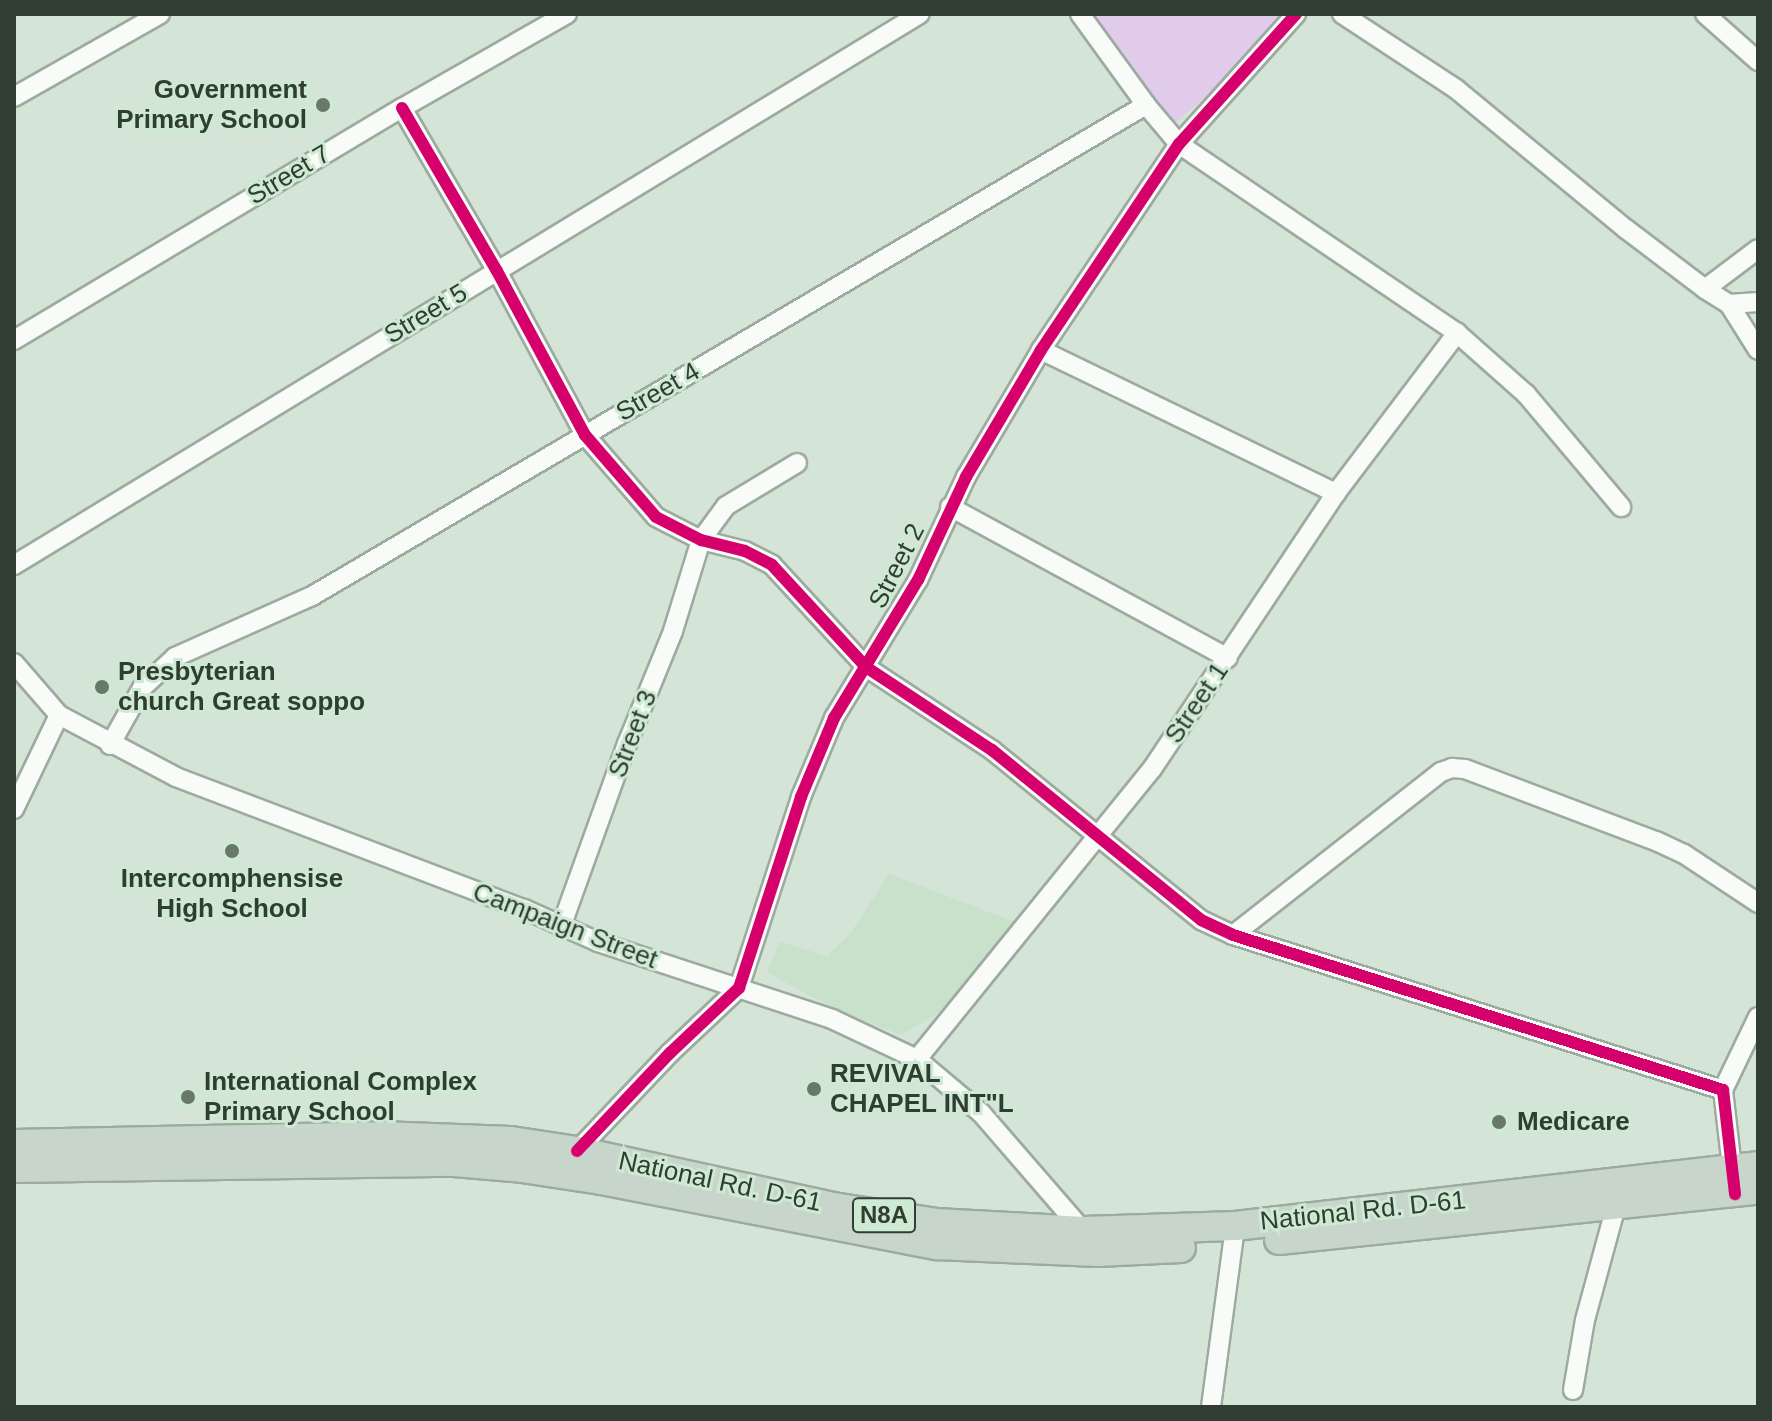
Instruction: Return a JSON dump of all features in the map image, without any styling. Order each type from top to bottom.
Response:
[{"type":"highway","name":"National Rd. D-61","points":[[14,1144],[381,1136],[511,1141],[577,1151],[833,1207],[1091,1242]]},
{"type":"highway","name":"National Rd. D-61","points":[[14,1168],[454,1162],[601,1180],[936,1245],[1234,1235],[1616,1206],[1746,1180]]},
{"type":"highway","name":"National Rd. D-61","points":[[1234,1235],[1746,1180]]},
{"type":"street","points":[[14,97],[160,14]]},
{"type":"street","name":"Street 7","points":[[14,340],[402,108],[567,14]]},
{"type":"street","name":"Street 5","points":[[14,565],[920,14]]},
{"type":"street","points":[[1080,14],[1146,105],[1179,144],[1457,333],[1526,394],[1621,507]]},
{"type":"street","name":"Street 2","points":[[577,1151],[670,1053],[739,988],[801,797],[834,718],[918,580],[950,507],[1041,350],[1179,144],[1296,14]]},
{"type":"street","points":[[1342,14],[1456,89],[1626,229],[1729,304],[1758,350]]},
{"type":"street","points":[[1705,14],[1758,61]]},
{"type":"street","name":"Street 4","points":[[110,745],[142,688],[175,657],[312,596],[1146,105]]},
{"type":"street","points":[[402,108],[497,271],[585,435],[656,517],[701,540],[745,551],[772,565],[866,667],[992,750],[1201,920],[1233,935],[1444,999],[1723,1090]]},
{"type":"street","points":[[1705,289],[1758,249]]},
{"type":"street","points":[[1729,304],[1758,302]]},
{"type":"street","name":"Street 1","points":[[917,1059],[1152,769],[1336,493],[1457,333]]},
{"type":"street","points":[[1041,350],[1336,493]]},
{"type":"street","name":"Street 3","points":[[561,927],[627,744],[673,631],[701,540],[726,506],[797,463]]},
{"type":"street","points":[[950,507],[1228,658]]},
{"type":"street","name":"Campaign Street","points":[[14,663],[59,715],[110,745],[246,806],[524,909],[598,942],[832,1019],[917,1059],[981,1113],[1091,1242]]},
{"type":"street","points":[[14,809],[59,715]]},
{"type":"street","points":[[1233,935],[1441,772],[1452,768],[1465,769],[1656,841],[1684,854],[1758,903]]},
{"type":"street","points":[[1746,1180],[1723,1090],[1758,1017]]},
{"type":"street","points":[[1573,1390],[1585,1320],[1616,1206]]},
{"type":"street","points":[[1211,1407],[1234,1235]]},
{"type":"shaded area","points":[[1082,14],[1294,14],[1243,65],[1165,132]]},
{"type":"shaded area","points":[[889,874],[1017,923],[954,1003],[901,1035],[835,1009],[767,972],[780,942],[827,956],[850,934]]},
{"type":"cycle path","points":[[577,1151],[670,1053],[739,988],[801,797],[834,718],[918,580],[966,477],[1041,350],[1179,144],[1296,14]]},
{"type":"cycle path","points":[[402,108],[497,271],[585,435],[656,517],[701,540],[745,551],[772,565],[866,667],[992,750],[1201,920],[1233,935],[1723,1090],[1735,1194]]},
{"type":"place","name":"Government Primary School","points":[[323,105]]},
{"type":"place","name":"Presbyterian church Great soppo","points":[[102,687]]},
{"type":"place","name":"Intercomphensise High School","points":[[232,851]]},
{"type":"place","name":"REVIVAL CHAPEL INT\"L","points":[[814,1089]]},
{"type":"place","name":"International Complex Primary School","points":[[188,1097]]},
{"type":"place","name":"Medicare","points":[[1499,1122]]}]
